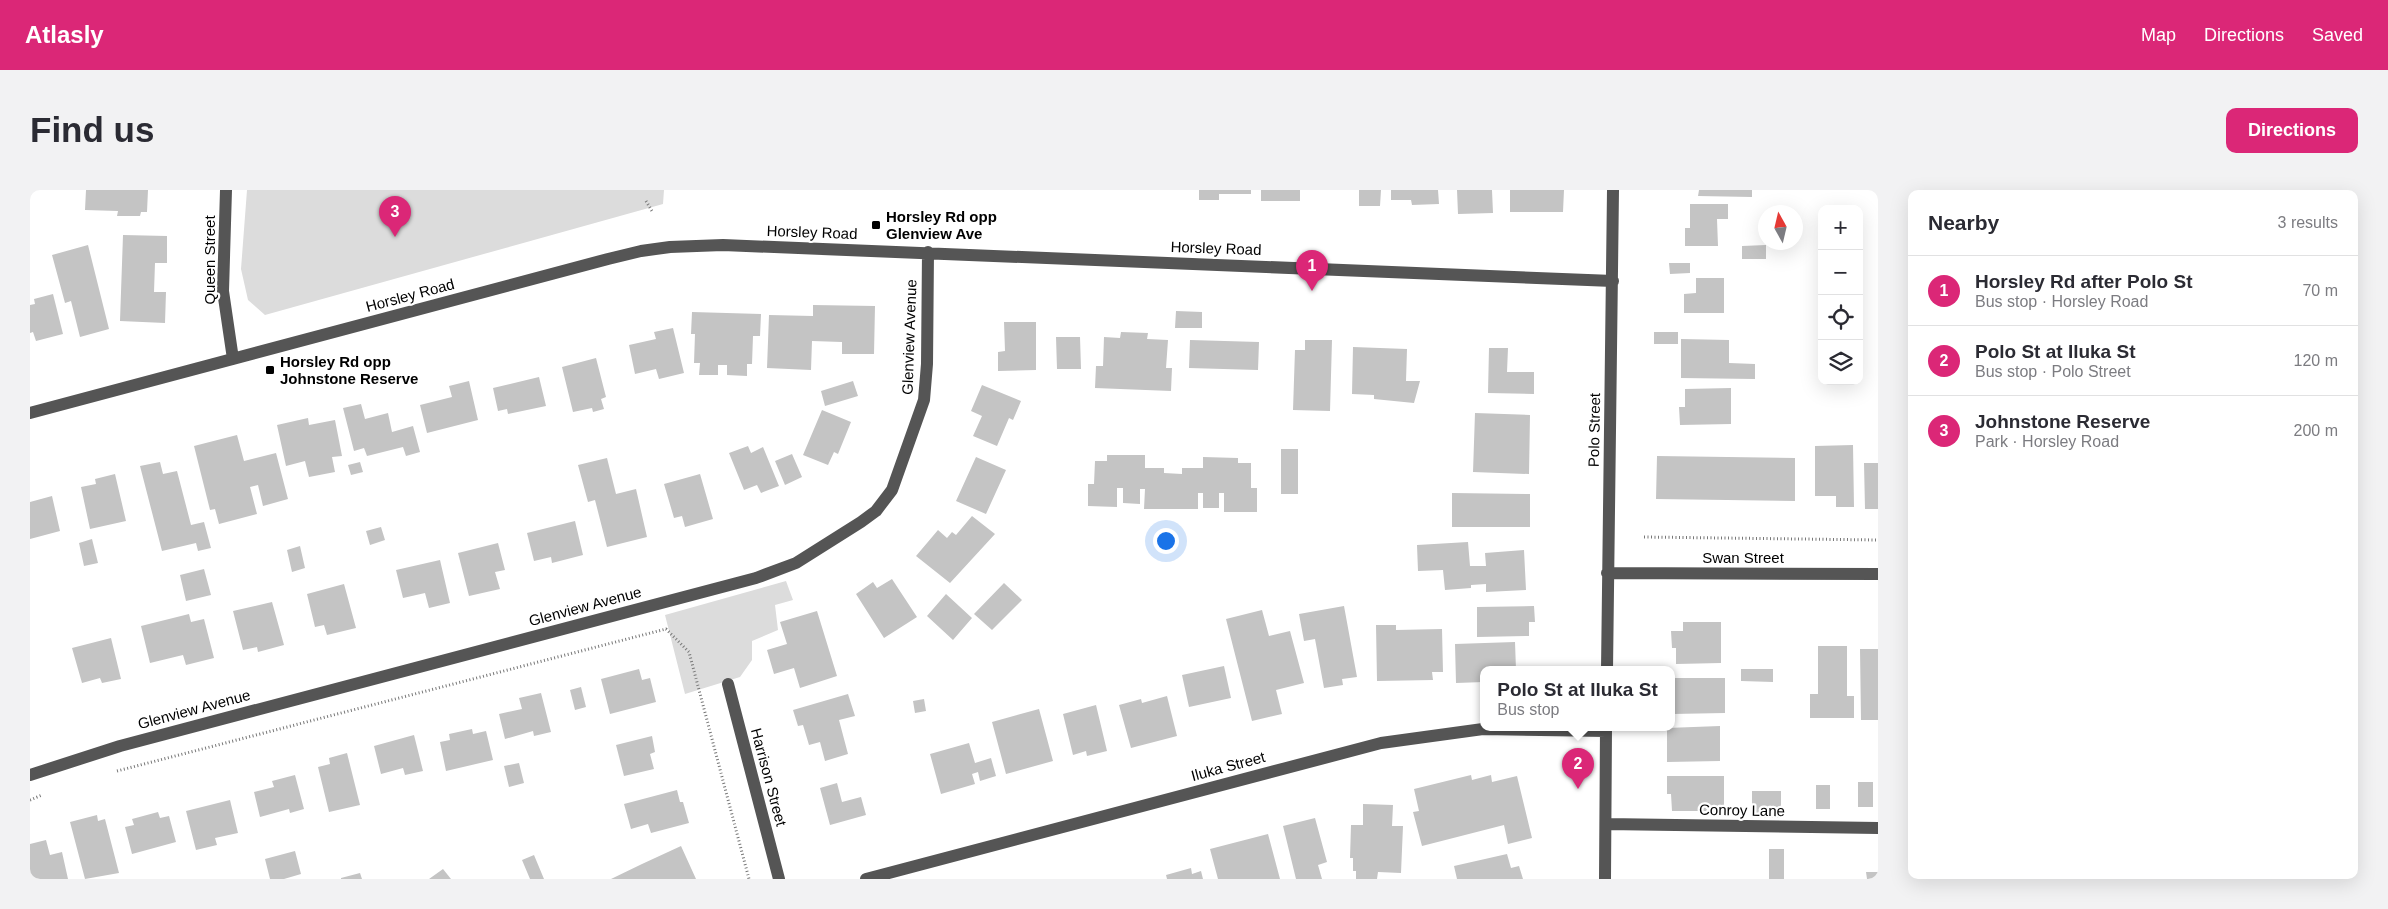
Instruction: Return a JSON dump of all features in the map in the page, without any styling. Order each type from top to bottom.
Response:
[{"type":"street","name":"Queen Street","points":[[226,190],[223,291],[233,359]]},
{"type":"street","name":"Polo Street","points":[[1607,666],[1613,190]]},
{"type":"street","name":"Horsley Road","points":[[30,413],[641,251],[723,245],[1613,281]]},
{"type":"street","name":"Glenview Avenue","points":[[30,775],[120,746],[756,578],[796,563],[876,511],[892,490],[924,400],[927,364],[928,252]]},
{"type":"street","name":"Swan Street","points":[[1607,573],[1878,574]]},
{"type":"street","name":"Harrison Street","points":[[728,684],[779,879]]},
{"type":"street","name":"Iluka Street","points":[[866,879],[1381,743],[1480,730]]},
{"type":"street","points":[[1605,879],[1606,731]]},
{"type":"street","name":"Conroy Lane","points":[[1606,824],[1878,828]]},
{"type":"path","points":[[646,201],[652,210]]},
{"type":"path","points":[[1644,537],[1878,540]]},
{"type":"path","points":[[112,772],[666,629],[689,652],[749,879]]},
{"type":"path","points":[[30,800],[44,794]]},
{"type":"shaded area","points":[[247,190],[664,190],[663,204],[265,315],[248,300],[241,269]]},
{"type":"shaded area","points":[[786,581],[793,600],[775,605],[778,630],[752,641],[752,660],[740,677],[685,694],[665,615]]},
{"type":"building","points":[[86,190],[148,190],[147,212],[141,212],[140,216],[117,216],[118,211],[85,210]]},
{"type":"building","points":[[1199,190],[1251,190],[1251,194],[1219,194],[1219,200],[1199,200]]},
{"type":"building","points":[[1261,190],[1300,190],[1300,201],[1261,201]]},
{"type":"building","points":[[1359,190],[1381,190],[1380,206],[1359,206]]},
{"type":"building","points":[[1391,190],[1438,190],[1439,204],[1412,205],[1411,200],[1391,200]]},
{"type":"building","points":[[1457,190],[1492,190],[1493,213],[1458,214]]},
{"type":"building","points":[[1510,190],[1564,190],[1563,212],[1510,212]]},
{"type":"building","points":[[1699,190],[1752,190],[1752,197],[1698,196]]},
{"type":"building","points":[[1690,204],[1728,204],[1728,219],[1717,219],[1718,246],[1685,246],[1685,228],[1690,228]]},
{"type":"building","points":[[123,235],[167,236],[167,263],[155,263],[154,292],[166,292],[165,323],[120,321]]},
{"type":"building","points":[[88,245],[109,329],[80,337],[71,301],[65,303],[52,255]]},
{"type":"building","points":[[1758,245],[1758,250],[1766,250],[1766,259],[1742,259],[1742,246]]},
{"type":"building","points":[[1669,263],[1690,263],[1690,273],[1670,274]]},
{"type":"building","points":[[1696,278],[1724,278],[1724,313],[1684,313],[1684,294],[1696,293]]},
{"type":"building","points":[[53,294],[63,334],[36,341],[33,332],[30,333],[30,305],[35,304],[34,299]]},
{"type":"building","points":[[813,305],[875,306],[874,354],[842,354],[842,342],[812,341],[811,370],[767,368],[769,315],[813,316]]},
{"type":"building","points":[[1176,311],[1202,312],[1202,328],[1175,328]]},
{"type":"building","points":[[692,312],[761,314],[760,336],[753,336],[752,364],[747,364],[747,376],[727,375],[727,365],[718,365],[718,375],[699,375],[700,363],[694,363],[695,334],[691,334]]},
{"type":"building","points":[[1004,322],[1036,322],[1036,370],[998,371],[998,352],[1005,351]]},
{"type":"building","points":[[673,328],[684,373],[659,379],[656,369],[635,374],[629,345],[656,339],[654,332]]},
{"type":"building","points":[[1121,332],[1148,333],[1147,339],[1168,340],[1166,368],[1172,368],[1171,391],[1095,388],[1096,366],[1103,366],[1104,337],[1120,338]]},
{"type":"building","points":[[1654,332],[1678,332],[1678,344],[1654,344]]},
{"type":"building","points":[[1056,337],[1080,337],[1081,369],[1057,369]]},
{"type":"building","points":[[1681,339],[1729,340],[1729,363],[1755,364],[1755,379],[1681,378]]},
{"type":"building","points":[[1190,340],[1259,342],[1258,370],[1189,368]]},
{"type":"building","points":[[1305,340],[1332,340],[1330,411],[1293,410],[1295,350],[1305,350]]},
{"type":"building","points":[[1353,347],[1407,349],[1406,381],[1420,381],[1414,403],[1374,399],[1374,395],[1352,394]]},
{"type":"building","points":[[1489,348],[1508,348],[1507,372],[1534,372],[1534,394],[1488,393]]},
{"type":"building","points":[[596,358],[606,397],[601,399],[604,409],[593,412],[592,408],[573,412],[562,367]]},
{"type":"building","points":[[539,377],[546,406],[508,414],[507,409],[498,411],[493,388]]},
{"type":"building","points":[[469,381],[478,420],[427,433],[420,405],[452,397],[449,386]]},
{"type":"building","points":[[853,381],[858,396],[825,406],[821,391]]},
{"type":"building","points":[[982,385],[1021,401],[1013,420],[1009,418],[997,446],[973,436],[982,416],[971,411]]},
{"type":"building","points":[[1731,388],[1731,424],[1680,425],[1679,407],[1685,407],[1685,389]]},
{"type":"building","points":[[361,404],[365,419],[388,413],[392,432],[413,426],[420,452],[406,456],[403,447],[367,456],[364,448],[354,451],[343,408]]},
{"type":"building","points":[[822,410],[851,422],[838,454],[834,452],[828,465],[803,455]]},
{"type":"building","points":[[1475,413],[1530,415],[1529,474],[1473,472]]},
{"type":"building","points":[[308,418],[309,425],[335,420],[342,456],[332,457],[335,472],[309,477],[305,461],[286,466],[277,425]]},
{"type":"building","points":[[237,435],[244,461],[276,453],[288,499],[263,506],[258,485],[250,487],[257,514],[219,524],[215,509],[210,510],[194,446]]},
{"type":"building","points":[[1853,445],[1854,507],[1836,507],[1836,496],[1815,496],[1815,446]]},
{"type":"building","points":[[748,446],[751,453],[763,447],[779,486],[761,493],[757,485],[744,490],[729,453]]},
{"type":"building","points":[[1281,449],[1298,449],[1298,494],[1281,494]]},
{"type":"building","points":[[792,454],[802,477],[785,485],[775,461]]},
{"type":"building","points":[[1107,455],[1145,455],[1145,468],[1164,468],[1164,473],[1182,474],[1182,468],[1203,468],[1203,457],[1238,458],[1238,463],[1251,463],[1251,488],[1257,488],[1257,512],[1224,512],[1224,493],[1219,493],[1219,508],[1203,508],[1203,493],[1198,493],[1198,509],[1144,509],[1145,489],[1140,489],[1140,504],[1123,503],[1123,488],[1117,488],[1117,507],[1088,506],[1088,484],[1094,484],[1095,461],[1107,461]]},
{"type":"building","points":[[1657,456],[1795,458],[1795,501],[1656,499]]},
{"type":"building","points":[[976,457],[1006,470],[986,514],[956,501]]},
{"type":"building","points":[[607,458],[616,494],[636,489],[647,537],[607,547],[595,500],[588,502],[578,465]]},
{"type":"building","points":[[160,462],[163,474],[177,471],[191,525],[204,522],[211,548],[198,551],[196,543],[162,551],[140,466]]},
{"type":"building","points":[[360,462],[363,472],[351,475],[348,465]]},
{"type":"building","points":[[1864,463],[1878,463],[1878,509],[1865,509]]},
{"type":"building","points":[[115,474],[126,521],[90,529],[81,487],[96,484],[95,479]]},
{"type":"building","points":[[700,474],[713,519],[685,527],[682,516],[674,518],[664,484]]},
{"type":"building","points":[[1452,493],[1530,494],[1530,527],[1452,527]]},
{"type":"building","points":[[52,496],[60,531],[30,539],[30,502]]},
{"type":"building","points":[[972,516],[995,534],[950,583],[916,556],[938,530],[947,538],[952,532],[956,535]]},
{"type":"building","points":[[575,521],[583,555],[552,563],[551,557],[534,561],[527,533]]},
{"type":"building","points":[[381,527],[385,540],[370,545],[366,531]]},
{"type":"building","points":[[92,539],[98,563],[84,566],[79,543]]},
{"type":"building","points":[[1468,542],[1470,566],[1486,566],[1485,553],[1524,550],[1526,590],[1486,592],[1486,584],[1471,585],[1471,588],[1445,590],[1443,570],[1418,571],[1417,545]]},
{"type":"building","points":[[498,543],[505,570],[495,572],[500,589],[469,596],[458,553]]},
{"type":"building","points":[[300,546],[305,568],[292,572],[287,550]]},
{"type":"building","points":[[440,560],[450,603],[429,608],[425,593],[403,598],[396,570]]},
{"type":"building","points":[[204,569],[211,595],[186,601],[180,575]]},
{"type":"building","points":[[892,579],[917,617],[884,638],[856,594],[873,582],[877,588]]},
{"type":"building","points":[[1004,583],[1022,600],[992,630],[974,614]]},
{"type":"building","points":[[344,584],[356,628],[327,635],[324,625],[315,627],[307,594]]},
{"type":"building","points":[[946,594],[972,618],[953,640],[927,616]]},
{"type":"building","points":[[272,602],[284,645],[258,652],[257,647],[243,650],[233,611]]},
{"type":"building","points":[[1344,606],[1357,677],[1342,679],[1343,685],[1324,688],[1315,639],[1304,641],[1299,614]]},
{"type":"building","points":[[1534,606],[1535,622],[1529,622],[1529,636],[1477,637],[1477,607]]},
{"type":"building","points":[[1262,610],[1269,636],[1290,631],[1304,683],[1276,690],[1282,714],[1252,721],[1226,619]]},
{"type":"building","points":[[817,611],[837,676],[800,688],[794,668],[774,674],[767,650],[787,644],[780,622]]},
{"type":"building","points":[[189,614],[191,622],[204,619],[214,658],[186,665],[183,655],[150,663],[141,626]]},
{"type":"building","points":[[1683,622],[1721,622],[1721,663],[1676,664],[1676,648],[1672,648],[1671,631],[1683,631]]},
{"type":"building","points":[[1376,625],[1396,625],[1396,630],[1442,629],[1443,672],[1432,672],[1433,680],[1377,681]]},
{"type":"building","points":[[111,638],[121,679],[102,683],[100,678],[82,683],[72,648]]},
{"type":"building","points":[[1515,642],[1516,666],[1480,666],[1480,682],[1456,683],[1455,644]]},
{"type":"building","points":[[1818,646],[1847,646],[1847,696],[1854,696],[1854,718],[1810,718],[1810,694],[1818,694]]},
{"type":"building","points":[[1860,649],[1878,649],[1878,720],[1861,720]]},
{"type":"building","points":[[1224,666],[1231,698],[1189,707],[1182,675]]},
{"type":"building","points":[[639,669],[642,680],[650,678],[656,702],[610,714],[601,679]]},
{"type":"building","points":[[1741,669],[1773,669],[1773,682],[1741,681]]},
{"type":"building","points":[[1675,678],[1725,678],[1725,713],[1675,714]]},
{"type":"building","points":[[581,687],[586,707],[575,710],[570,690]]},
{"type":"building","points":[[541,693],[551,732],[534,736],[533,731],[505,739],[499,714],[522,709],[519,698]]},
{"type":"building","points":[[848,694],[855,716],[839,720],[848,754],[825,761],[820,742],[809,745],[803,725],[798,726],[793,710]]},
{"type":"building","points":[[1167,696],[1177,736],[1131,748],[1119,705],[1141,699],[1142,703]]},
{"type":"building","points":[[924,699],[926,711],[915,713],[913,701]]},
{"type":"building","points":[[1096,705],[1107,751],[1087,756],[1086,751],[1073,755],[1063,714]]},
{"type":"building","points":[[1039,709],[1053,761],[1006,774],[992,722]]},
{"type":"building","points":[[1720,726],[1720,761],[1667,762],[1667,731],[1675,731],[1675,728]]},
{"type":"building","points":[[472,729],[473,734],[486,731],[493,760],[446,771],[440,742],[450,740],[449,734]]},
{"type":"building","points":[[414,735],[423,771],[405,775],[403,768],[381,774],[374,746]]},
{"type":"building","points":[[652,736],[655,752],[650,754],[654,769],[624,776],[616,745]]},
{"type":"building","points":[[969,743],[975,763],[991,758],[996,776],[980,781],[978,772],[972,774],[975,784],[941,794],[930,754]]},
{"type":"building","points":[[347,753],[360,805],[329,812],[318,767],[330,764],[329,758]]},
{"type":"building","points":[[519,763],[524,783],[509,787],[504,766]]},
{"type":"building","points":[[295,775],[304,809],[290,813],[289,809],[260,817],[254,792],[274,787],[272,781]]},
{"type":"building","points":[[1471,775],[1472,780],[1491,775],[1492,782],[1517,776],[1532,838],[1508,844],[1504,825],[1422,846],[1413,812],[1419,811],[1414,789]]},
{"type":"building","points":[[1667,776],[1724,776],[1724,811],[1672,811],[1671,794],[1667,794]]},
{"type":"building","points":[[1858,782],[1873,782],[1873,807],[1858,807]]},
{"type":"building","points":[[837,783],[842,802],[861,797],[866,815],[830,825],[820,788]]},
{"type":"building","points":[[1816,785],[1830,785],[1830,809],[1816,809]]},
{"type":"building","points":[[677,790],[680,802],[683,802],[689,823],[651,833],[648,824],[631,829],[624,804]]},
{"type":"building","points":[[1752,791],[1781,791],[1781,818],[1752,818]]},
{"type":"building","points":[[230,800],[238,833],[215,838],[217,845],[196,850],[186,811]]},
{"type":"building","points":[[1363,804],[1393,805],[1392,826],[1403,826],[1401,873],[1378,872],[1377,879],[1356,879],[1356,871],[1353,871],[1353,858],[1350,858],[1351,825],[1363,825]]},
{"type":"building","points":[[158,812],[160,818],[169,816],[176,842],[132,854],[125,827],[134,825],[132,819]]},
{"type":"building","points":[[97,815],[98,821],[105,819],[119,873],[85,879],[70,822]]},
{"type":"building","points":[[1315,818],[1327,862],[1318,865],[1322,879],[1296,879],[1283,826]]},
{"type":"building","points":[[1268,834],[1280,879],[1218,879],[1210,849]]},
{"type":"building","points":[[46,840],[50,855],[62,852],[68,879],[30,879],[30,844]]},
{"type":"building","points":[[681,846],[696,879],[611,879],[642,864]]},
{"type":"building","points":[[1769,849],[1784,849],[1784,879],[1769,879]]},
{"type":"building","points":[[295,851],[301,874],[284,879],[270,879],[265,859]]},
{"type":"building","points":[[1507,854],[1511,868],[1519,866],[1523,879],[1457,879],[1454,866]]},
{"type":"building","points":[[534,855],[544,879],[530,879],[522,860]]},
{"type":"building","points":[[1191,868],[1192,874],[1201,871],[1203,879],[1167,879],[1166,875]]},
{"type":"building","points":[[443,869],[451,879],[429,879]]},
{"type":"building","points":[[1866,872],[1878,872],[1878,879],[1867,879]]},
{"type":"building","points":[[360,873],[362,879],[341,879],[341,878]]},
{"type":"place","name":"Horsley Rd opp Glenview Ave","points":[[876,225]]},
{"type":"place","name":"Johnstone Reserve","points":[[395,237]]},
{"type":"place","name":"Horsley Rd after Polo St","points":[[1312,291]]},
{"type":"place","name":"Horsley Rd opp Johnstone Reserve","points":[[270,370]]},
{"type":"place","name":"Polo St at Iluka St","points":[[1578,789]]}]
